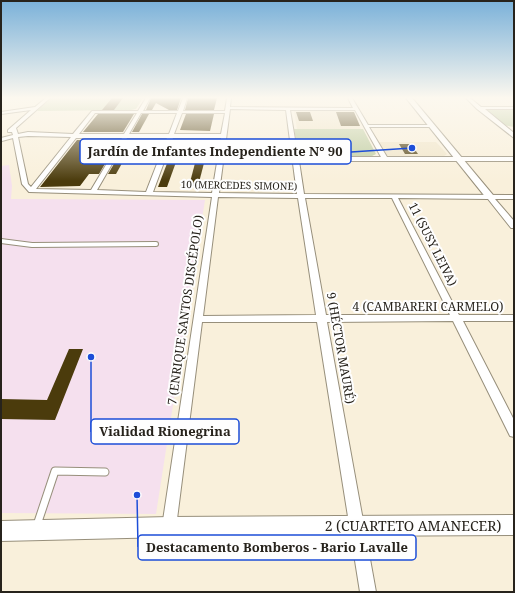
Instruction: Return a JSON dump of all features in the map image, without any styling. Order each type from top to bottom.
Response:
[{"type":"street","points":[[2,139],[17,126]]},
{"type":"street","points":[[14,128],[25,184],[31,191],[83,126]]},
{"type":"street","points":[[92,192],[131,126]]},
{"type":"street","points":[[149,193],[174,126]]},
{"type":"street","name":"7 (ENRIQUE SANTOS DISCÉPOLO)","points":[[168,527],[225,126]]},
{"type":"street","name":"9 (HÉCTOR MAURÉ)","points":[[291,126],[301,196],[368,592]]},
{"type":"street","points":[[385,159],[366,126],[431,126],[514,226]]},
{"type":"street","points":[[501,126],[514,136]]},
{"type":"street","points":[[504,128],[514,128]]},
{"type":"street","points":[[2,139],[28,134],[75,136],[223,136]]},
{"type":"street","points":[[296,159],[514,159]]},
{"type":"street","name":"10 (MERCEDES SIMONE)","points":[[31,191],[215,195],[514,197]]},
{"type":"street","name":"11 (SUSY LEIVA)","points":[[394,196],[514,432]]},
{"type":"street","name":"4 (CAMBARERI CARMELO)","points":[[197,319],[514,318]]},
{"type":"street","name":"2 (CUARTETO AMANECER)","points":[[1,531],[168,527],[514,525]]},
{"type":"lane","points":[[1,241],[32,245],[156,244]]},
{"type":"lane","points":[[35,530],[55,471],[105,472]]},
{"type":"shaded area","points":[[296,126],[360,126],[361,129],[297,129]]},
{"type":"shaded area","points":[[379,142],[436,142],[447,154],[444,156],[390,156],[385,155]]},
{"type":"shaded area","points":[[9,165],[12,186],[11,199],[205,200],[156,514],[1,513],[1,166]]},
{"type":"green space","points":[[294,129],[363,129],[376,154],[370,157],[302,156],[299,154]]},
{"type":"building","points":[[88,126],[127,126],[123,132],[83,132]]},
{"type":"building","points":[[136,126],[143,126],[139,132],[132,132]]},
{"type":"building","points":[[182,126],[211,126],[210,131],[180,130]]},
{"type":"building","points":[[77,140],[119,140],[99,174],[89,174],[80,186],[40,187]]},
{"type":"building","points":[[128,140],[135,140],[116,174],[108,174]]},
{"type":"building","points":[[176,140],[184,140],[167,187],[158,187]]},
{"type":"building","points":[[399,144],[411,144],[418,154],[405,154]]},
{"type":"building","points":[[199,148],[208,148],[198,186],[189,186]]},
{"type":"building","points":[[69,349],[83,349],[55,420],[1,419],[1,399],[47,400]]},
{"type":"place","name":"Jardín de Infantes Independiente N° 90","points":[[412,148]]},
{"type":"place","name":"Vialidad Rionegrina","points":[[91,357]]},
{"type":"place","name":"Destacamento Bomberos - Bario Lavalle","points":[[137,495]]}]
